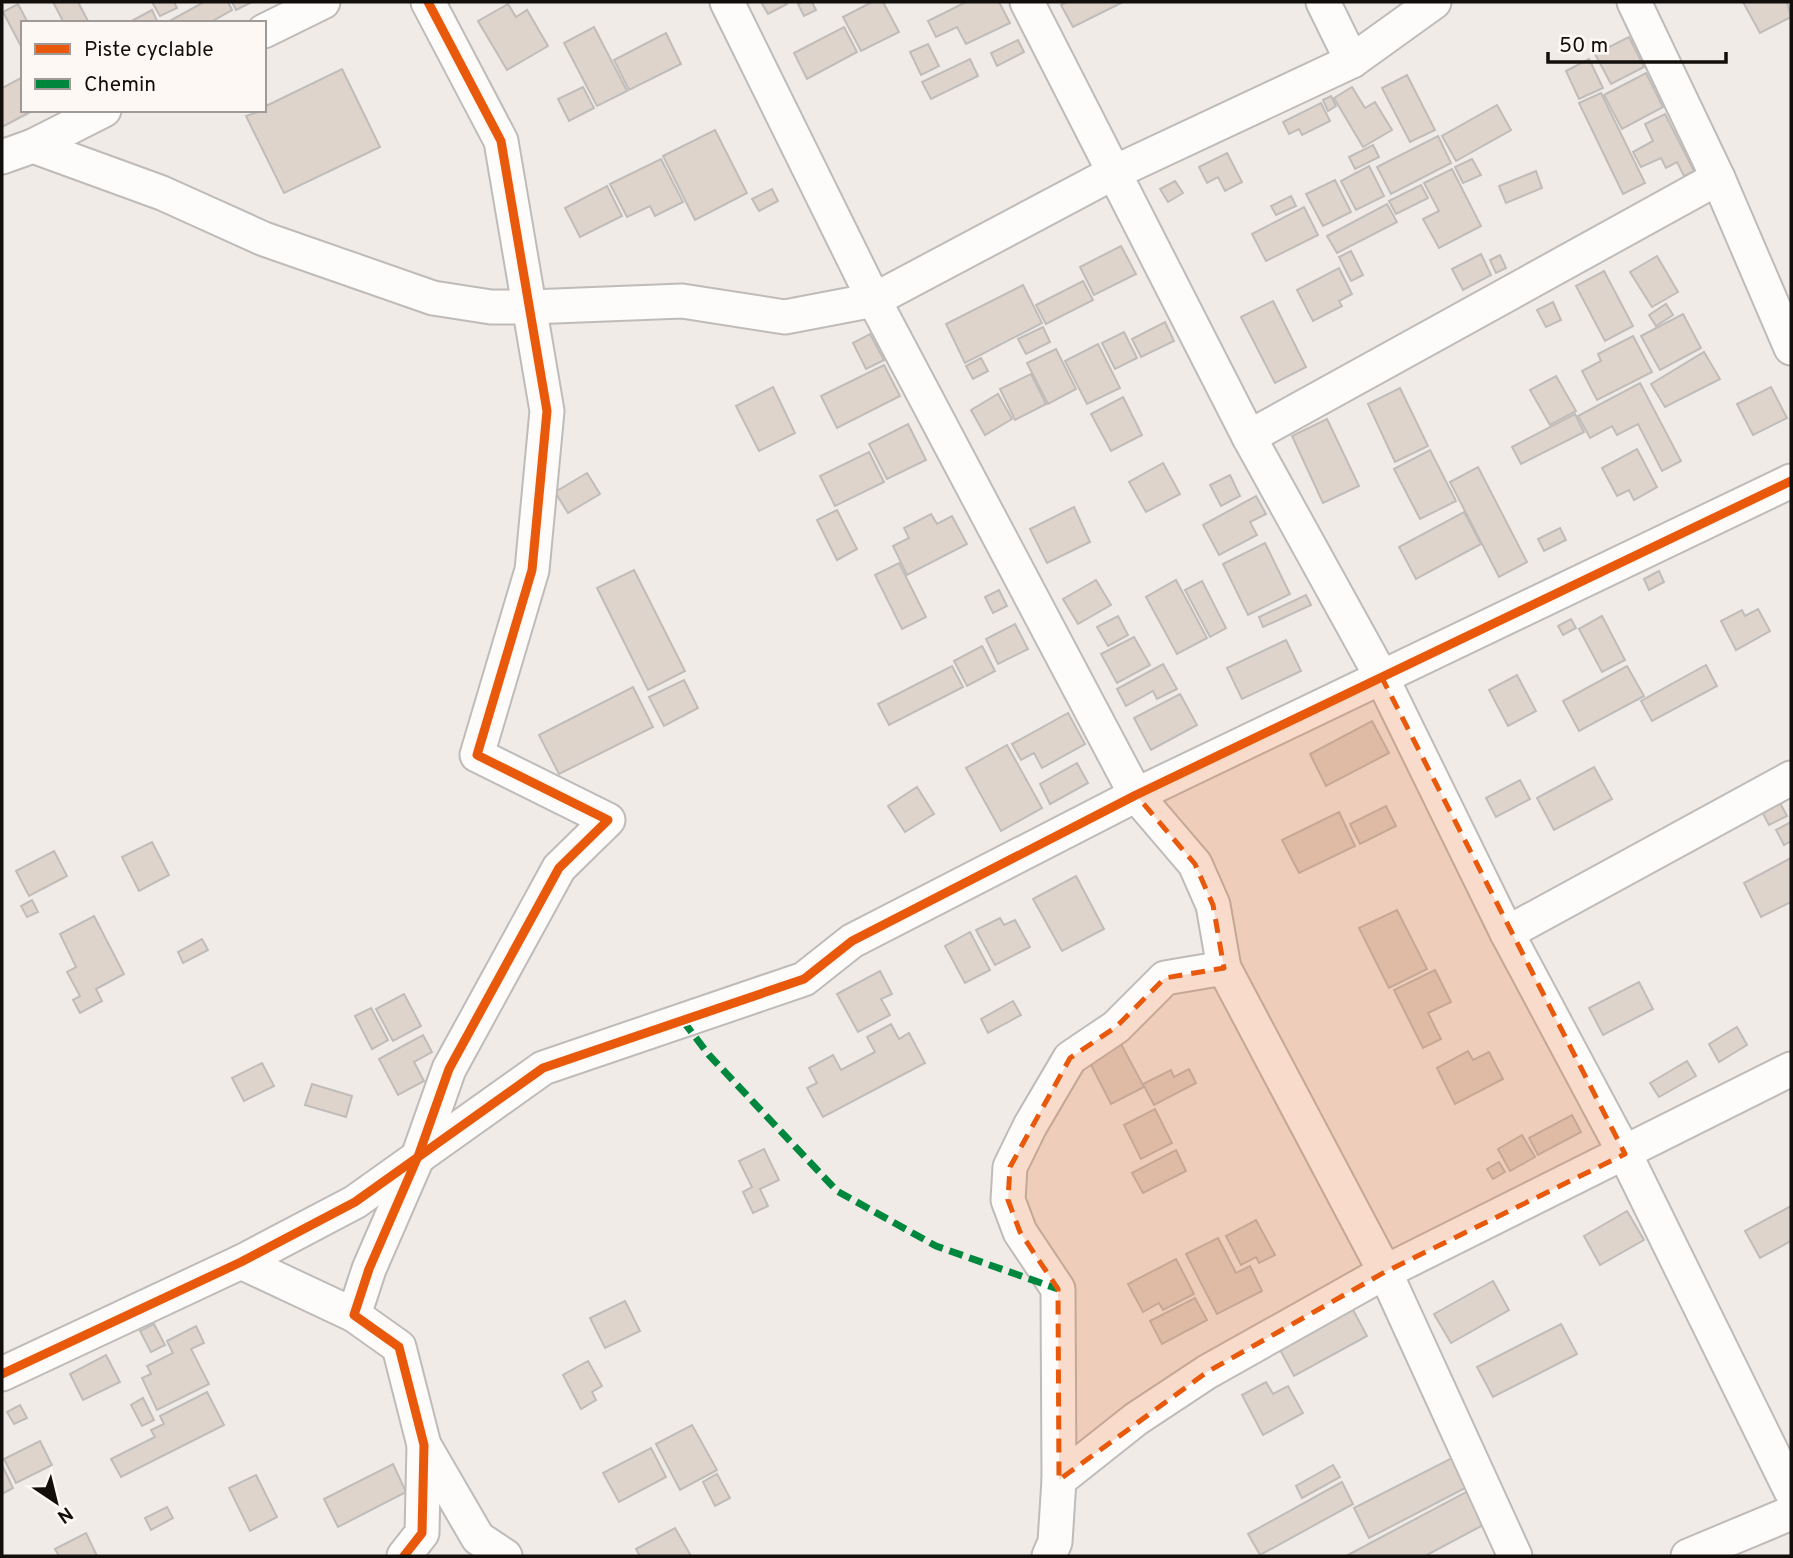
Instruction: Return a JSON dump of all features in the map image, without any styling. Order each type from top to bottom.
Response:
[{"type":"street","points":[[266,30],[323,2]]},
{"type":"street","points":[[354,1315],[369,1269],[419,1154],[449,1069],[559,868],[608,820],[477,755],[534,557],[547,411],[502,141],[428,2]]},
{"type":"street","points":[[727,2],[874,300],[1136,795],[1195,864],[1213,905],[1224,968],[1385,1272],[1515,1556]]},
{"type":"street","points":[[1027,2],[1249,437],[1381,676],[1507,933],[1625,1154],[1791,1490]]},
{"type":"street","points":[[1323,2],[1352,61]]},
{"type":"street","points":[[33,146],[162,193],[264,239],[433,298],[491,307],[682,301],[785,317],[874,300],[1113,173],[1352,61],[1434,2]]},
{"type":"street","points":[[1633,2],[1718,178],[1791,348]]},
{"type":"street","points":[[2,157],[33,146],[100,112]]},
{"type":"street","points":[[1249,437],[1718,178]]},
{"type":"street","points":[[2,1374],[241,1262],[355,1202],[543,1068],[804,979],[852,942],[1136,795],[1791,481]]},
{"type":"street","points":[[1507,933],[1791,778]]},
{"type":"street","points":[[1049,1556],[1055,1542],[1059,1480],[1058,1289],[1020,1233],[1008,1200],[1010,1167],[1030,1126],[1070,1058],[1116,1027],[1165,978],[1224,968]]},
{"type":"street","points":[[1059,1480],[1136,1419],[1207,1372],[1385,1272],[1791,1069]]},
{"type":"street","points":[[241,1262],[354,1315],[399,1347],[424,1445],[422,1532],[404,1556]]},
{"type":"street","points":[[424,1445],[478,1538],[505,1556]]},
{"type":"street","points":[[1688,1556],[1791,1513]]},
{"type":"highlighted area","points":[[1381,676],[1625,1154],[1385,1272],[1207,1372],[1059,1480],[1058,1289],[1020,1232],[1008,1200],[1010,1167],[1070,1058],[1116,1027],[1165,978],[1224,968],[1213,905],[1195,864],[1136,795]]},
{"type":"building","points":[[53,2],[78,2],[88,21],[63,21]]},
{"type":"building","points":[[152,2],[174,2],[177,8],[160,16]]},
{"type":"building","points":[[204,2],[228,2],[232,10],[213,21],[170,21]]},
{"type":"building","points":[[232,2],[252,2],[236,10]]},
{"type":"building","points":[[761,2],[785,2],[787,4],[768,14]]},
{"type":"building","points":[[812,2],[816,10],[804,16],[798,4]]},
{"type":"building","points":[[872,2],[883,2],[899,32],[861,51],[843,17]]},
{"type":"building","points":[[966,2],[999,2],[1010,23],[966,44],[957,27],[936,37],[928,21]]},
{"type":"building","points":[[1067,2],[1123,2],[1073,27],[1061,5]]},
{"type":"building","points":[[1743,2],[1787,2],[1791,17],[1760,33]]},
{"type":"building","points":[[18,4],[27,21],[21,21],[21,46],[3,12]]},
{"type":"building","points":[[508,4],[516,17],[527,10],[548,46],[507,70],[478,21]]},
{"type":"building","points":[[152,10],[157,21],[132,21]]},
{"type":"building","points":[[594,27],[627,91],[597,106],[564,43]]},
{"type":"building","points":[[844,27],[857,52],[807,79],[794,53]]},
{"type":"building","points":[[666,33],[681,64],[629,90],[614,60]]},
{"type":"building","points":[[1629,37],[1644,67],[1611,84],[1595,54]]},
{"type":"building","points":[[1018,40],[1024,52],[997,66],[991,53]]},
{"type":"building","points":[[928,44],[939,66],[921,75],[910,52]]},
{"type":"building","points":[[970,59],[978,76],[931,99],[922,82]]},
{"type":"building","points":[[1589,59],[1603,88],[1579,99],[1566,71]]},
{"type":"building","points":[[342,69],[380,147],[284,193],[246,116],[266,112],[266,106]]},
{"type":"building","points":[[1646,73],[1663,107],[1622,129],[1604,95]]},
{"type":"building","points":[[1407,75],[1435,130],[1410,142],[1382,88]]},
{"type":"building","points":[[21,78],[21,112],[30,112],[2,127],[2,88]]},
{"type":"building","points":[[583,87],[594,108],[569,121],[558,99]]},
{"type":"building","points":[[1352,87],[1365,108],[1375,102],[1392,130],[1363,147],[1334,98]]},
{"type":"building","points":[[1601,93],[1645,183],[1623,194],[1579,103]]},
{"type":"building","points":[[1331,96],[1336,106],[1328,111],[1323,100]]},
{"type":"building","points":[[1321,103],[1330,121],[1302,135],[1299,129],[1289,134],[1283,122]]},
{"type":"building","points":[[1497,105],[1511,130],[1456,161],[1442,136]]},
{"type":"building","points":[[1665,114],[1694,171],[1684,176],[1677,162],[1666,168],[1661,158],[1641,167],[1633,152],[1653,141],[1645,124]]},
{"type":"building","points":[[715,130],[747,193],[695,220],[663,156]]},
{"type":"building","points":[[1438,136],[1451,163],[1391,194],[1377,167]]},
{"type":"building","points":[[1373,145],[1379,157],[1355,169],[1349,157]]},
{"type":"building","points":[[1227,153],[1242,182],[1225,191],[1218,177],[1207,183],[1199,167]]},
{"type":"building","points":[[661,159],[683,202],[655,216],[650,206],[627,217],[610,184]]},
{"type":"building","points":[[1472,159],[1481,175],[1463,183],[1455,167]]},
{"type":"building","points":[[1369,166],[1384,196],[1356,210],[1341,181]]},
{"type":"building","points":[[1452,169],[1481,226],[1439,248],[1423,219],[1439,211],[1424,183]]},
{"type":"building","points":[[1536,171],[1542,188],[1506,203],[1499,186]]},
{"type":"building","points":[[1335,180],[1351,212],[1323,226],[1306,194]]},
{"type":"building","points":[[1175,181],[1183,193],[1168,202],[1160,189]]},
{"type":"building","points":[[1421,185],[1428,198],[1396,214],[1389,201]]},
{"type":"building","points":[[607,186],[622,216],[580,237],[565,208]]},
{"type":"building","points":[[772,189],[778,201],[759,211],[752,199]]},
{"type":"building","points":[[1291,196],[1296,206],[1276,215],[1271,206]]},
{"type":"building","points":[[1387,204],[1397,222],[1337,253],[1327,236]]},
{"type":"building","points":[[1304,207],[1318,235],[1266,261],[1252,234]]},
{"type":"building","points":[[1121,246],[1136,274],[1094,295],[1080,267]]},
{"type":"building","points":[[1351,251],[1363,275],[1351,281],[1339,257]]},
{"type":"building","points":[[1481,254],[1491,275],[1463,290],[1452,269]]},
{"type":"building","points":[[1500,255],[1506,268],[1496,273],[1490,260]]},
{"type":"building","points":[[1657,256],[1678,292],[1652,307],[1630,272]]},
{"type":"building","points":[[1339,268],[1352,294],[1339,301],[1342,306],[1313,321],[1297,290]]},
{"type":"building","points":[[1604,271],[1633,326],[1605,341],[1576,286]]},
{"type":"building","points":[[1083,281],[1093,300],[1046,324],[1036,305]]},
{"type":"building","points":[[1023,285],[1042,323],[965,363],[946,324]]},
{"type":"building","points":[[1273,301],[1306,367],[1275,383],[1241,317]]},
{"type":"building","points":[[1553,302],[1561,320],[1546,327],[1537,310]]},
{"type":"building","points":[[1666,304],[1673,315],[1656,326],[1649,315]]},
{"type":"building","points":[[1683,314],[1701,348],[1660,370],[1641,336]]},
{"type":"building","points":[[1165,322],[1174,341],[1141,357],[1132,339]]},
{"type":"building","points":[[1043,327],[1050,342],[1026,354],[1018,339]]},
{"type":"building","points":[[1124,332],[1137,358],[1115,369],[1102,343]]},
{"type":"building","points":[[870,334],[884,360],[866,369],[853,343]]},
{"type":"building","points":[[1633,336],[1652,372],[1597,400],[1582,371],[1601,361],[1598,354]]},
{"type":"building","points":[[1098,344],[1120,388],[1087,404],[1065,361]]},
{"type":"building","points":[[1056,349],[1076,389],[1048,404],[1027,363]]},
{"type":"building","points":[[1704,352],[1720,379],[1665,407],[1651,384]]},
{"type":"building","points":[[981,358],[988,371],[973,379],[966,366]]},
{"type":"building","points":[[884,365],[900,396],[837,428],[821,396]]},
{"type":"building","points":[[1031,374],[1046,404],[1015,420],[1000,389]]},
{"type":"building","points":[[1556,376],[1576,411],[1550,425],[1530,390]]},
{"type":"building","points":[[1640,383],[1681,461],[1662,471],[1638,424],[1617,435],[1612,426],[1590,438],[1578,416]]},
{"type":"building","points":[[773,387],[795,433],[759,451],[736,406]]},
{"type":"building","points":[[1771,387],[1787,418],[1753,435],[1737,404]]},
{"type":"building","points":[[1400,388],[1428,446],[1395,462],[1368,404]]},
{"type":"building","points":[[998,394],[1012,419],[985,435],[971,410]]},
{"type":"building","points":[[1123,397],[1142,435],[1111,451],[1091,414]]},
{"type":"building","points":[[1575,414],[1584,432],[1521,464],[1512,447]]},
{"type":"building","points":[[1327,419],[1359,486],[1323,503],[1292,436]]},
{"type":"building","points":[[908,424],[926,460],[887,479],[869,444]]},
{"type":"building","points":[[1637,449],[1657,487],[1634,500],[1629,490],[1617,496],[1602,468]]},
{"type":"building","points":[[1430,450],[1456,501],[1420,519],[1394,469]]},
{"type":"building","points":[[869,452],[884,482],[835,506],[820,476]]},
{"type":"building","points":[[1163,463],[1180,494],[1146,512],[1129,482]]},
{"type":"building","points":[[1478,467],[1527,562],[1499,577],[1450,482]]},
{"type":"building","points":[[587,473],[600,494],[568,513],[555,492]]},
{"type":"building","points":[[1230,475],[1240,496],[1221,506],[1210,485]]},
{"type":"building","points":[[1256,496],[1266,514],[1250,522],[1257,535],[1219,555],[1203,525]]},
{"type":"building","points":[[1074,507],[1090,542],[1047,563],[1030,529]]},
{"type":"building","points":[[837,510],[857,549],[837,560],[817,520]]},
{"type":"building","points":[[1464,512],[1481,544],[1416,579],[1399,547]]},
{"type":"building","points":[[931,514],[937,524],[952,516],[967,544],[907,575],[893,546],[909,538],[904,528]]},
{"type":"building","points":[[1560,528],[1566,540],[1544,551],[1538,539]]},
{"type":"building","points":[[1265,543],[1290,594],[1248,615],[1223,564]]},
{"type":"building","points":[[899,563],[926,617],[902,629],[875,575]]},
{"type":"building","points":[[634,570],[685,671],[648,690],[597,588]]},
{"type":"building","points":[[1659,571],[1664,582],[1649,590],[1644,579]]},
{"type":"building","points":[[1096,580],[1111,605],[1078,624],[1063,599]]},
{"type":"building","points":[[1176,580],[1207,638],[1177,654],[1146,597]]},
{"type":"building","points":[[1202,581],[1226,628],[1210,637],[1185,590]]},
{"type":"building","points":[[999,590],[1007,606],[993,613],[985,597]]},
{"type":"building","points":[[1306,595],[1311,605],[1263,627],[1259,617]]},
{"type":"building","points":[[1758,609],[1770,631],[1736,650],[1721,621],[1742,610],[1745,616]]},
{"type":"building","points":[[1118,616],[1128,635],[1108,646],[1097,627]]},
{"type":"building","points":[[1602,616],[1625,660],[1602,672],[1579,629]]},
{"type":"building","points":[[1571,619],[1576,628],[1563,635],[1558,626]]},
{"type":"building","points":[[1015,624],[1028,649],[998,664],[986,639]]},
{"type":"building","points":[[1134,637],[1150,665],[1117,683],[1101,654]]},
{"type":"building","points":[[1286,640],[1301,671],[1242,699],[1227,668]]},
{"type":"building","points":[[982,646],[995,671],[967,686],[954,661]]},
{"type":"building","points":[[1163,664],[1177,689],[1157,699],[1153,691],[1126,706],[1117,689]]},
{"type":"building","points":[[1706,665],[1717,686],[1652,721],[1641,701]]},
{"type":"building","points":[[952,666],[963,687],[889,725],[878,704]]},
{"type":"building","points":[[1627,666],[1644,696],[1579,731],[1563,701]]},
{"type":"building","points":[[1517,675],[1536,711],[1508,726],[1489,690]]},
{"type":"building","points":[[684,680],[698,708],[664,726],[649,697]]},
{"type":"building","points":[[633,687],[653,727],[559,774],[539,735]]},
{"type":"building","points":[[1180,694],[1197,725],[1151,750],[1134,718]]},
{"type":"building","points":[[1068,713],[1085,744],[1042,768],[1034,753],[1021,760],[1012,744]]},
{"type":"building","points":[[1372,721],[1389,753],[1326,786],[1310,754]]},
{"type":"building","points":[[1007,745],[1042,808],[1001,831],[966,768]]},
{"type":"building","points":[[1077,763],[1088,783],[1050,804],[1040,784]]},
{"type":"building","points":[[1594,767],[1612,799],[1554,830],[1537,798]]},
{"type":"building","points":[[1520,780],[1530,799],[1496,817],[1486,798]]},
{"type":"building","points":[[917,787],[934,814],[905,832],[888,806]]},
{"type":"building","points":[[1778,799],[1787,816],[1769,825],[1760,808]]},
{"type":"building","points":[[1386,806],[1396,826],[1360,844],[1350,824]]},
{"type":"building","points":[[1339,812],[1355,846],[1299,873],[1282,840]]},
{"type":"building","points":[[1791,822],[1791,841],[1784,845],[1776,830]]},
{"type":"building","points":[[152,842],[169,875],[139,891],[122,857]]},
{"type":"building","points":[[54,851],[67,876],[29,896],[16,871]]},
{"type":"building","points":[[1791,858],[1791,902],[1761,917],[1744,883]]},
{"type":"building","points":[[1076,876],[1104,929],[1062,951],[1033,899]]},
{"type":"building","points":[[32,900],[38,912],[27,917],[21,906]]},
{"type":"building","points":[[1397,910],[1427,969],[1389,988],[1359,928]]},
{"type":"building","points":[[94,916],[124,974],[96,989],[102,1001],[80,1013],[73,1000],[80,996],[67,972],[76,967],[60,934]]},
{"type":"building","points":[[1000,918],[1004,925],[1015,920],[1030,947],[995,965],[976,930]]},
{"type":"building","points":[[970,932],[990,970],[965,983],[945,946]]},
{"type":"building","points":[[202,939],[208,950],[183,963],[178,952]]},
{"type":"building","points":[[1435,970],[1451,1002],[1428,1013],[1441,1039],[1423,1048],[1394,990]]},
{"type":"building","points":[[880,971],[892,994],[881,999],[890,1015],[858,1032],[837,994]]},
{"type":"building","points":[[1639,982],[1653,1009],[1603,1035],[1589,1008]]},
{"type":"building","points":[[404,994],[421,1026],[393,1041],[376,1009]]},
{"type":"building","points":[[1013,1001],[1021,1015],[988,1033],[981,1019]]},
{"type":"building","points":[[371,1008],[388,1040],[372,1049],[355,1016]]},
{"type":"building","points":[[891,1024],[899,1039],[909,1033],[925,1063],[823,1117],[807,1088],[817,1083],[809,1068],[833,1055],[841,1070],[875,1052],[867,1037]]},
{"type":"building","points":[[1737,1027],[1747,1045],[1719,1062],[1709,1044]]},
{"type":"building","points":[[423,1035],[432,1052],[414,1062],[424,1081],[398,1095],[379,1059]]},
{"type":"building","points":[[1121,1044],[1144,1087],[1111,1104],[1089,1061]]},
{"type":"building","points":[[1468,1051],[1473,1060],[1489,1052],[1503,1079],[1455,1104],[1437,1068]]},
{"type":"building","points":[[1687,1061],[1696,1076],[1659,1097],[1650,1083]]},
{"type":"building","points":[[262,1063],[274,1086],[244,1101],[232,1078]]},
{"type":"building","points":[[1189,1069],[1196,1083],[1154,1105],[1143,1084],[1171,1070],[1174,1077]]},
{"type":"building","points":[[312,1084],[352,1096],[346,1117],[305,1105]]},
{"type":"building","points":[[1155,1109],[1172,1143],[1141,1159],[1124,1125]]},
{"type":"building","points":[[1572,1115],[1581,1132],[1538,1155],[1529,1138]]},
{"type":"building","points":[[1522,1135],[1535,1157],[1510,1171],[1498,1149]]},
{"type":"building","points":[[764,1149],[779,1180],[760,1189],[768,1206],[753,1213],[743,1192],[752,1187],[739,1161]]},
{"type":"building","points":[[1176,1150],[1186,1171],[1143,1193],[1132,1173]]},
{"type":"building","points":[[1499,1162],[1505,1172],[1493,1179],[1487,1169]]},
{"type":"building","points":[[1791,1206],[1791,1241],[1760,1258],[1745,1231]]},
{"type":"building","points":[[1627,1211],[1644,1240],[1600,1265],[1584,1236]]},
{"type":"building","points":[[1256,1220],[1275,1255],[1259,1263],[1256,1257],[1241,1265],[1226,1236]]},
{"type":"building","points":[[1218,1238],[1236,1273],[1250,1266],[1262,1291],[1217,1314],[1186,1254]]},
{"type":"building","points":[[1176,1259],[1194,1294],[1163,1310],[1159,1303],[1143,1312],[1128,1284]]},
{"type":"building","points":[[1493,1281],[1509,1310],[1451,1343],[1434,1314]]},
{"type":"building","points":[[1195,1298],[1207,1320],[1162,1344],[1150,1321]]},
{"type":"building","points":[[625,1301],[640,1331],[605,1348],[590,1318]]},
{"type":"building","points":[[1351,1306],[1367,1336],[1294,1376],[1278,1346]]},
{"type":"building","points":[[154,1324],[165,1345],[151,1352],[140,1331]]},
{"type":"building","points":[[1561,1324],[1577,1354],[1493,1397],[1477,1367]]},
{"type":"building","points":[[196,1326],[204,1343],[191,1349],[209,1384],[157,1410],[142,1378],[151,1374],[147,1366],[173,1353],[167,1341]]},
{"type":"building","points":[[106,1355],[120,1382],[83,1400],[70,1374]]},
{"type":"building","points":[[588,1361],[602,1386],[592,1392],[596,1400],[581,1409],[563,1375]]},
{"type":"building","points":[[1266,1382],[1273,1394],[1288,1386],[1303,1413],[1263,1435],[1242,1395]]},
{"type":"building","points":[[207,1392],[224,1425],[121,1477],[111,1459],[155,1437],[151,1430],[164,1424],[160,1416]]},
{"type":"building","points":[[143,1398],[154,1420],[142,1426],[131,1405]]},
{"type":"building","points":[[20,1405],[27,1418],[14,1424],[7,1412]]},
{"type":"building","points":[[692,1425],[717,1470],[680,1490],[656,1444]]},
{"type":"building","points":[[40,1441],[52,1465],[16,1483],[4,1459]]},
{"type":"building","points":[[651,1448],[666,1477],[619,1502],[603,1473]]},
{"type":"building","points":[[1452,1458],[1467,1487],[1369,1538],[1354,1508]]},
{"type":"building","points":[[393,1464],[406,1492],[338,1527],[324,1499]]},
{"type":"building","points":[[2,1465],[13,1488],[2,1494]]},
{"type":"building","points":[[1333,1465],[1340,1477],[1302,1498],[1296,1486]]},
{"type":"building","points":[[717,1474],[730,1498],[715,1506],[703,1482]]},
{"type":"building","points":[[256,1475],[277,1517],[250,1531],[229,1488]]},
{"type":"building","points":[[1342,1482],[1353,1504],[1260,1555],[1248,1534]]},
{"type":"building","points":[[1468,1491],[1485,1524],[1425,1556],[1346,1556]]},
{"type":"building","points":[[167,1507],[173,1518],[151,1530],[145,1518]]},
{"type":"building","points":[[675,1528],[691,1556],[640,1556],[636,1549]]},
{"type":"building","points":[[86,1533],[97,1556],[59,1556],[55,1549]]},
{"type":"marked path","points":[[683,1021],[709,1055],[837,1191],[936,1246],[1058,1289]]},
{"type":"cycle path","points":[[404,1556],[422,1533],[424,1445],[399,1347],[354,1315],[369,1269],[419,1154],[449,1069],[559,868],[608,820],[477,755],[532,570],[547,411],[501,141],[428,2]]},
{"type":"cycle path","points":[[2,1374],[241,1262],[355,1202],[543,1068],[804,979],[852,941],[1136,795],[1791,481]]}]
